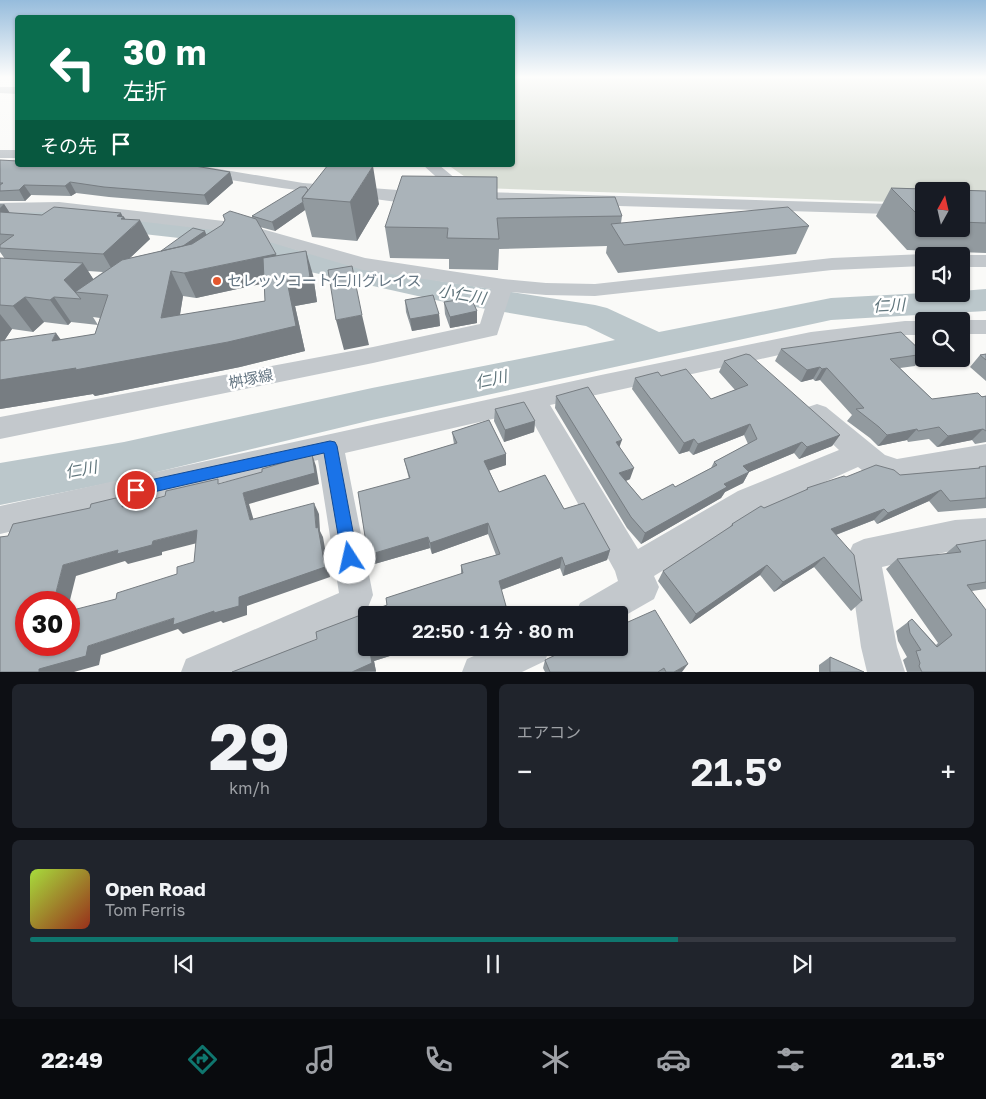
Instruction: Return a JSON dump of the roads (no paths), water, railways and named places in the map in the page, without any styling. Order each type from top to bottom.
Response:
[{"type":"street","points":[[0,154],[15,154]]},
{"type":"street","points":[[180,167],[303,188],[405,197],[481,197],[915,210]]},
{"type":"street","points":[[432,167],[462,191],[481,197]]},
{"type":"street","points":[[0,208],[58,208],[240,228],[363,264],[502,287],[595,290],[832,264],[915,260]]},
{"type":"street","points":[[970,261],[986,261]]},
{"type":"street","name":"桝塚線","points":[[0,428],[363,357],[489,330],[502,287]]},
{"type":"street","points":[[970,327],[986,327]]},
{"type":"street","points":[[0,520],[748,353],[812,340],[915,328]]},
{"type":"street","points":[[748,353],[770,372]]},
{"type":"street","points":[[798,397],[877,465],[898,471],[986,456]]},
{"type":"street","points":[[534,400],[631,572],[642,588],[609,606]]},
{"type":"street","points":[[199,672],[352,605],[356,596],[330,446]]},
{"type":"street","points":[[631,572],[749,501],[861,453]]},
{"type":"street","points":[[886,672],[878,647],[864,555],[955,535],[986,533]]},
{"type":"street","points":[[480,672],[515,656]]},
{"type":"waterway","name":"小仁川","points":[[0,216],[54,216],[219,234],[297,260],[440,291],[595,316],[655,345]]},
{"type":"waterway","name":"仁川","points":[[0,484],[124,461],[372,404],[831,309],[986,300]]},
{"type":"place","name":"セレッソコート仁川グレイス","points":[[217,281]]}]
